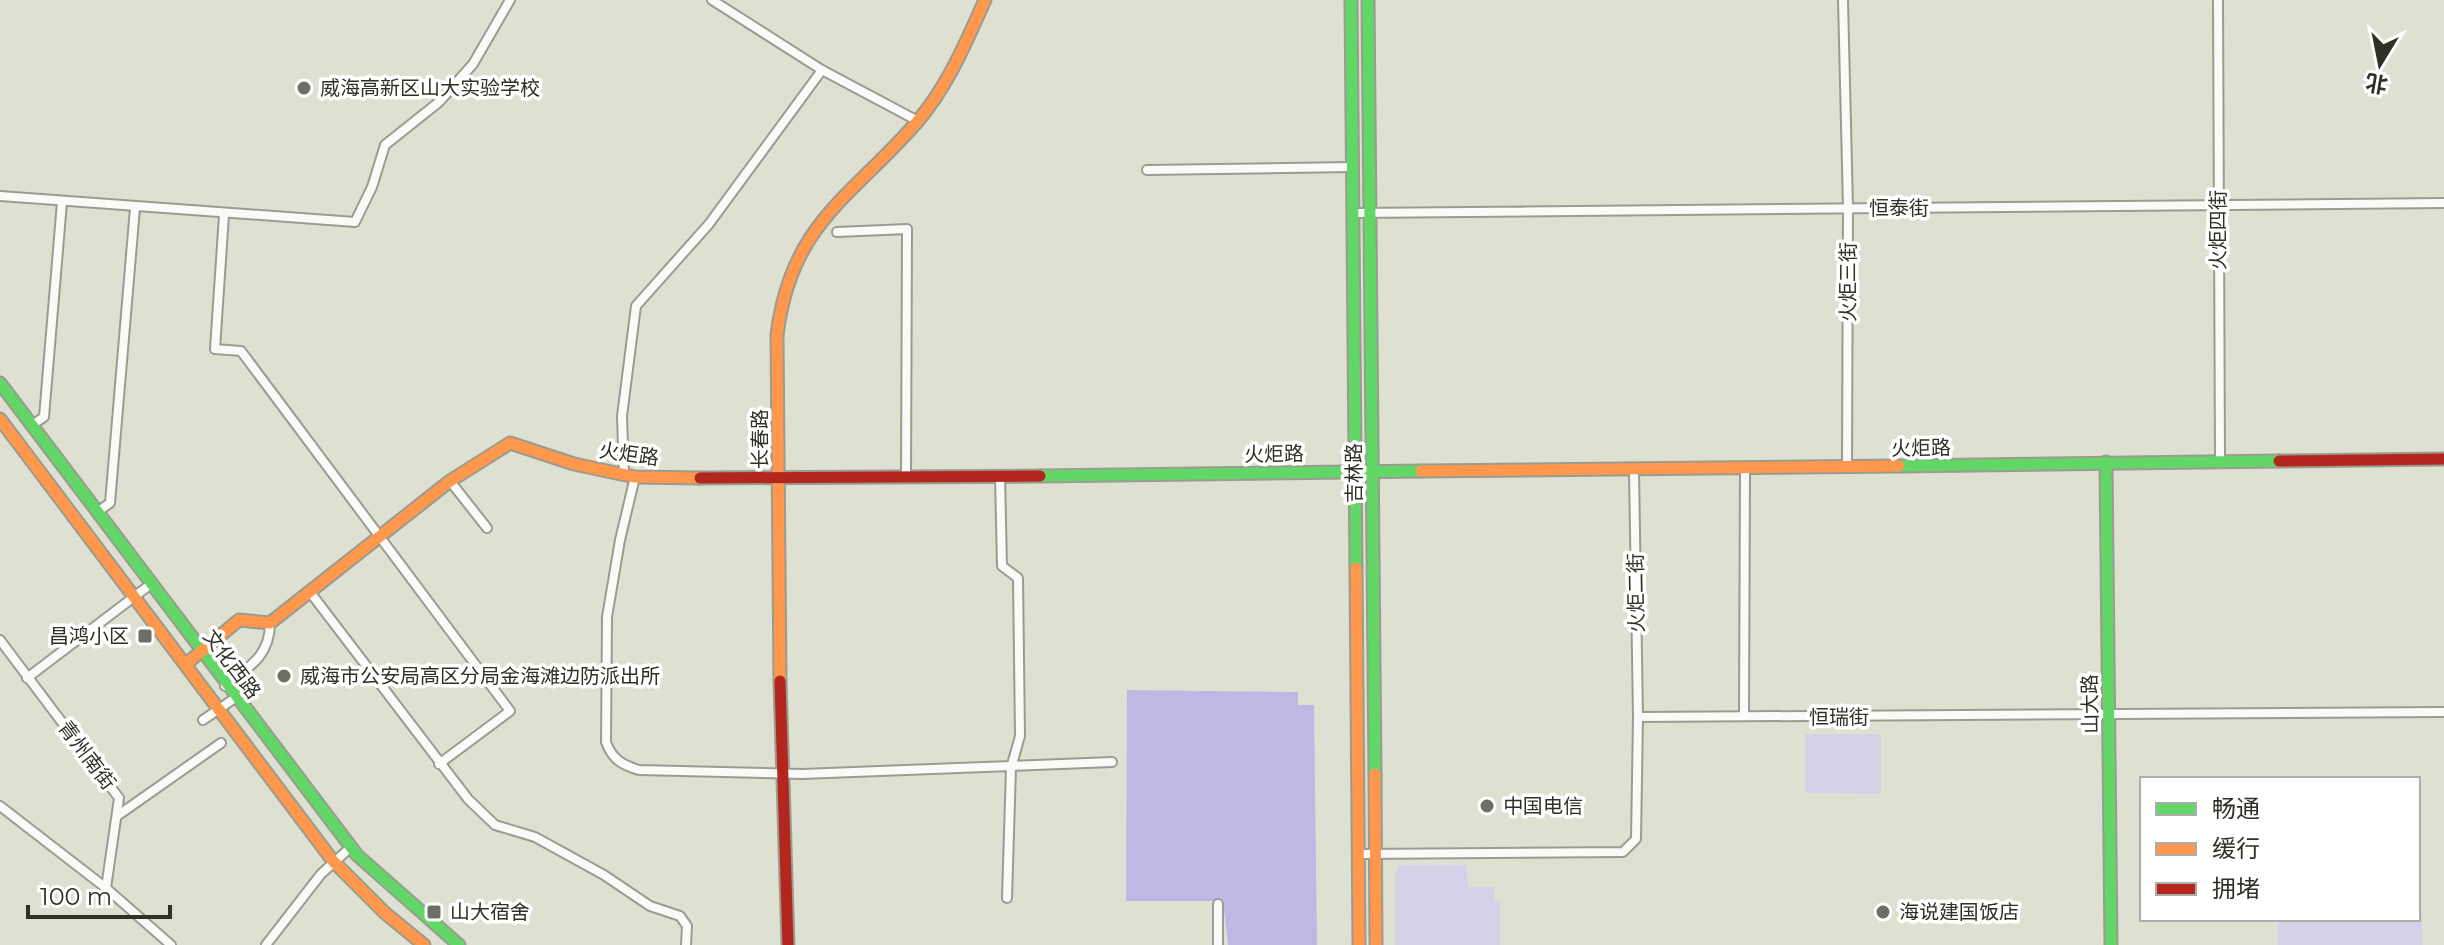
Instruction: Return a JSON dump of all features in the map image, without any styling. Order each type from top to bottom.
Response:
[{"type":"main road","name":"长春路","points":[[788,945],[781,772],[777,335],[781,303],[791,274],[825,214],[918,121],[952,72],[985,0]]},
{"type":"main road","name":"吉林路","points":[[1351,0],[1359,945]]},
{"type":"main road","name":"吉林路","points":[[1368,0],[1376,945]]},
{"type":"main road","name":"文化西路","points":[[0,383],[225,686],[351,847],[459,945]]},
{"type":"main road","name":"文化西路","points":[[0,419],[333,861],[385,913],[424,945]]},
{"type":"main road","name":"火炬路","points":[[270,623],[450,481],[510,443],[521,444],[574,464],[630,476],[778,479],[1355,470],[1745,469],[2220,459],[2444,459]]},
{"type":"main road","name":"山大路","points":[[2106,462],[2111,945]]},
{"type":"main road","points":[[186,664],[239,620],[270,623]]},
{"type":"street","points":[[0,196],[224,215],[355,222],[372,187],[385,145],[439,102],[473,64],[510,0]]},
{"type":"street","points":[[712,0],[822,70],[918,121]]},
{"type":"street","name":"火炬三街","points":[[1843,0],[1848,208],[1847,467]]},
{"type":"street","name":"火炬四街","points":[[2218,0],[2220,459]]},
{"type":"street","points":[[822,70],[709,224],[636,306],[622,416],[630,476],[607,617],[606,742],[610,753],[623,766],[639,770],[781,772],[1011,768],[1112,762]]},
{"type":"street","points":[[1147,170],[1353,167]]},
{"type":"street","points":[[32,425],[44,417],[62,202]]},
{"type":"street","name":"恒泰街","points":[[1354,213],[2444,203]]},
{"type":"street","points":[[97,512],[110,503],[135,208]]},
{"type":"street","points":[[224,215],[215,349],[241,351],[510,711],[439,764]]},
{"type":"street","points":[[837,232],[907,229],[906,478]]},
{"type":"street","points":[[1744,716],[1745,469]]},
{"type":"street","name":"火炬二街","points":[[1634,470],[1638,717]]},
{"type":"street","points":[[1000,476],[1002,566],[1018,578],[1020,736],[1011,768],[1007,898]]},
{"type":"street","points":[[450,481],[487,528]]},
{"type":"street","points":[[27,678],[151,584]]},
{"type":"street","points":[[310,592],[439,764],[495,825],[535,837],[604,875],[650,906],[680,916],[687,926],[686,945]]},
{"type":"street","points":[[225,686],[262,657],[270,642],[270,623]]},
{"type":"street","name":"青州南街","points":[[0,640],[119,798],[106,888]]},
{"type":"street","points":[[203,720],[235,698]]},
{"type":"street","name":"恒瑞街","points":[[1638,717],[2444,712]]},
{"type":"street","points":[[1359,854],[1623,852],[1636,839],[1638,717]]},
{"type":"street","points":[[116,816],[221,743]]},
{"type":"street","points":[[0,806],[106,888],[171,945]]},
{"type":"street","points":[[266,945],[333,861],[351,847]]},
{"type":"street","points":[[1218,904],[1218,945]]},
{"type":"shaded area","points":[[1127,690],[1298,692],[1298,705],[1314,705],[1317,945],[1228,945],[1223,901],[1126,901]]},
{"type":"shaded area","points":[[1805,734],[1881,734],[1881,794],[1805,793]]},
{"type":"shaded area","points":[[1399,865],[1467,865],[1468,887],[1494,887],[1495,901],[1500,901],[1500,945],[1395,945],[1395,877]]},
{"type":"shaded area","points":[[2422,913],[2423,945],[2278,945],[2278,921],[2420,921]]},
{"type":"traffic: fast","points":[[1351,0],[1356,568]]},
{"type":"traffic: fast","points":[[1368,0],[1375,774]]},
{"type":"traffic: fast","points":[[0,383],[357,855],[459,945]]},
{"type":"traffic: fast","points":[[1899,466],[2279,461]]},
{"type":"traffic: fast","points":[[2106,462],[2111,945]]},
{"type":"traffic: fast","points":[[1040,476],[1421,471]]},
{"type":"traffic: slow","points":[[780,681],[777,335],[784,297],[810,238],[847,193],[917,122],[938,94],[985,0]]},
{"type":"traffic: slow","points":[[0,419],[333,861],[385,913],[424,945]]},
{"type":"traffic: slow","points":[[186,664],[239,620],[270,623],[450,481],[510,443],[574,464],[635,477],[700,478]]},
{"type":"traffic: slow","points":[[1421,471],[1899,466]]},
{"type":"traffic: slow","points":[[1356,568],[1359,945]]},
{"type":"traffic: slow","points":[[1375,774],[1376,945]]},
{"type":"traffic: jam","points":[[2279,461],[2444,459]]},
{"type":"traffic: jam","points":[[700,478],[1040,476]]},
{"type":"traffic: jam","points":[[780,681],[788,945]]},
{"type":"place","name":"威海高新区山大实验学校","points":[[304,88]]},
{"type":"place","name":"昌鸿小区","points":[[145,636]]},
{"type":"place","name":"威海市公安局高区分局金海滩边防派出所","points":[[284,676]]},
{"type":"place","name":"中国电信","points":[[1487,806]]},
{"type":"place","name":"山大宿舍","points":[[434,912]]},
{"type":"place","name":"海说建国饭店","points":[[1883,912]]}]
